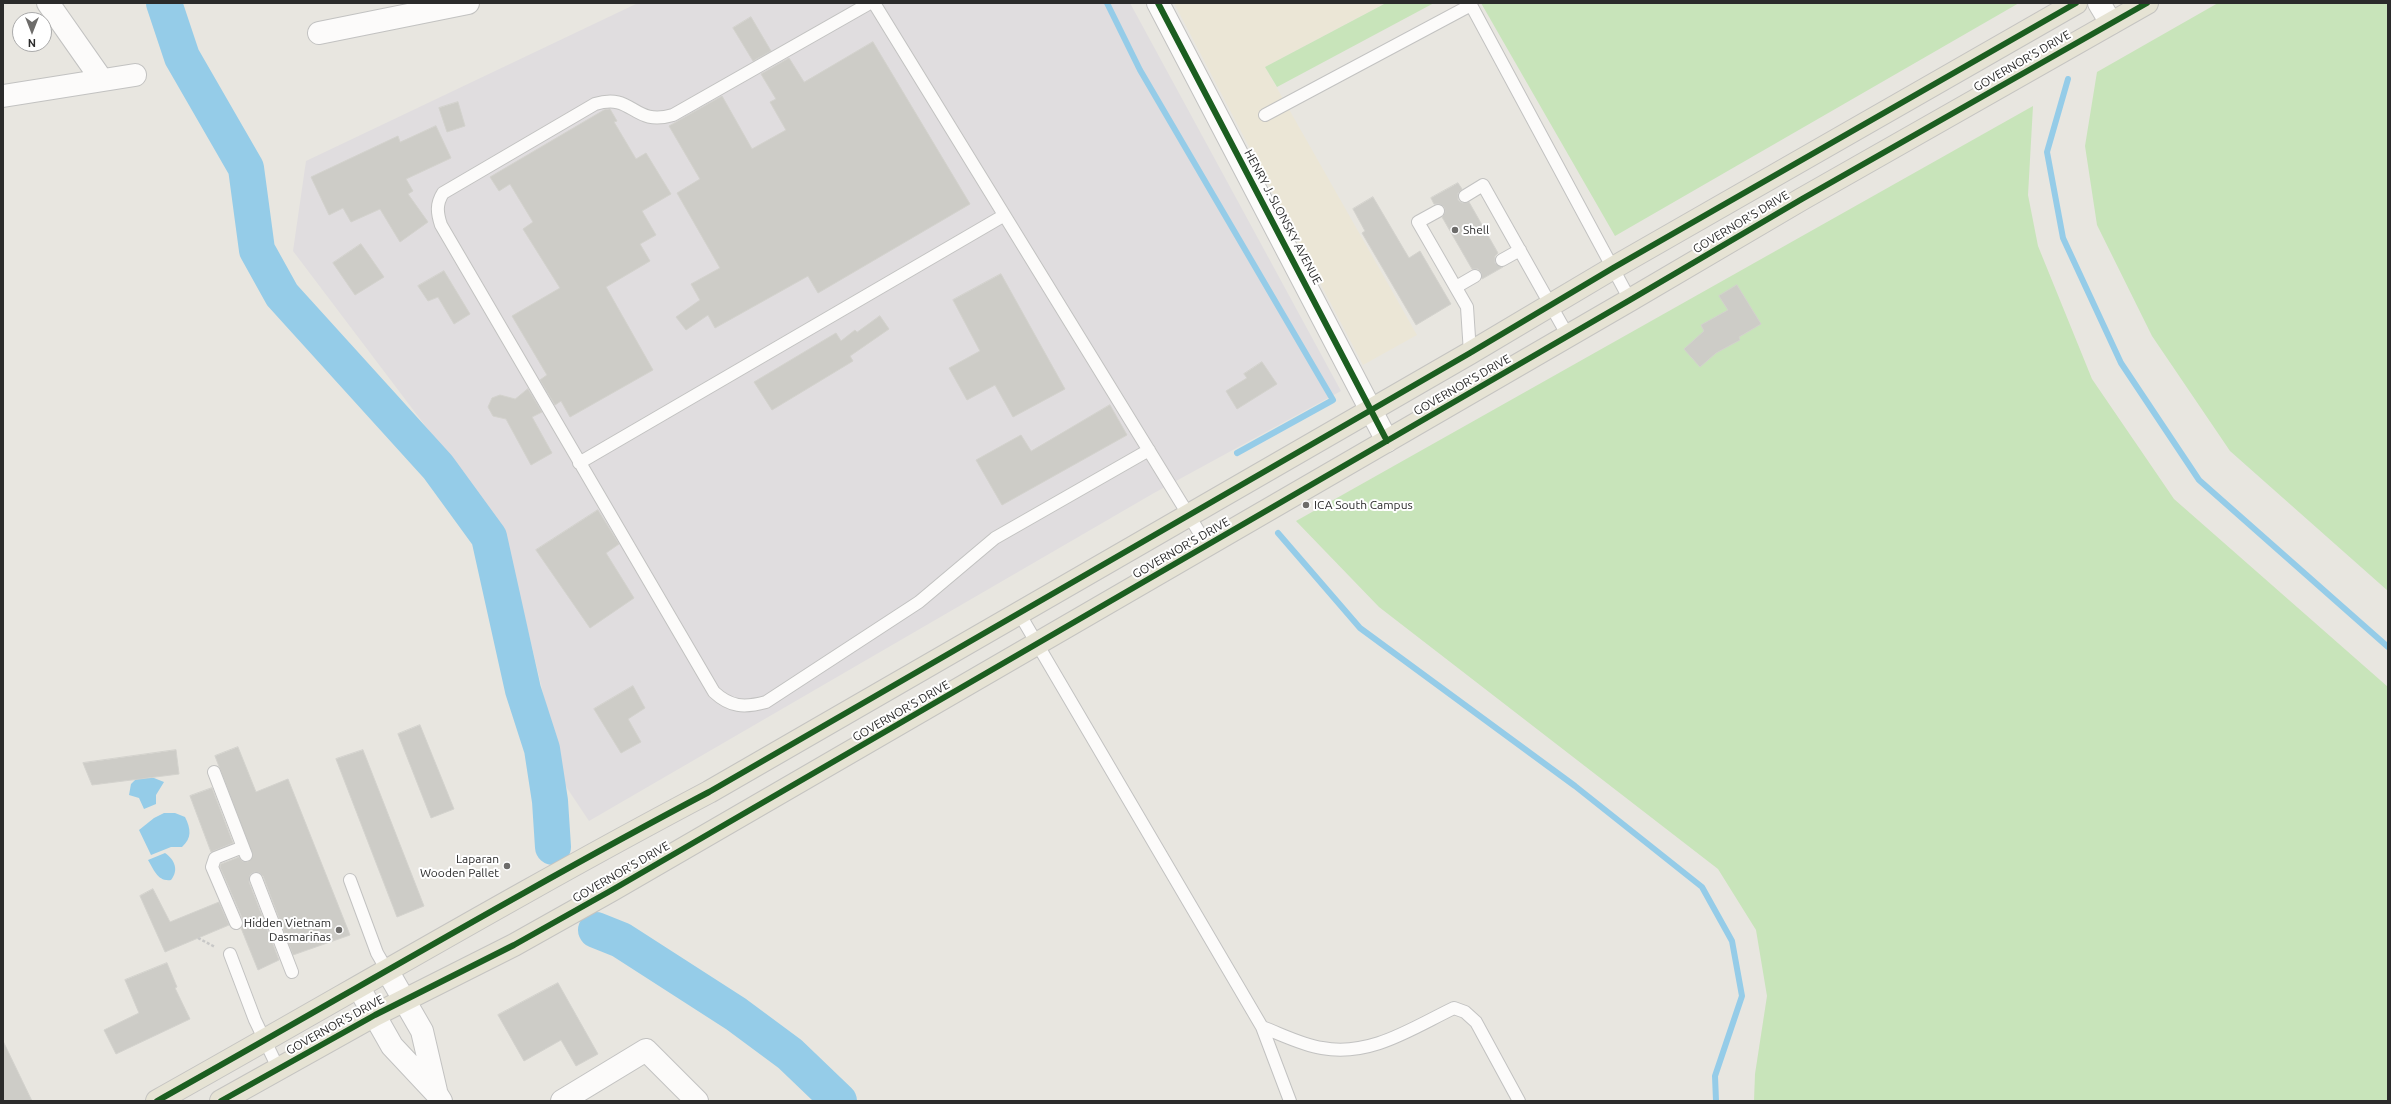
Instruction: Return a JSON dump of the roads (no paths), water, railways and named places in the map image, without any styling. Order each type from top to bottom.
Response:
[{"type":"main road","name":"GOVERNOR'S DRIVE","points":[[157,1101],[388,972],[591,854],[710,792],[1190,516],[1613,268],[2076,3]]},
{"type":"main road","name":"GOVERNOR'S DRIVE","points":[[221,1101],[279,1070],[375,1015],[554,923],[612,890],[1630,300],[1802,198],[2147,3]]},
{"type":"street","points":[[48,3],[102,80]]},
{"type":"street","points":[[319,33],[446,6],[468,3]]},
{"type":"street","name":"HENRY J. SLONSKY AVENUE","points":[[1158,3],[1387,441]]},
{"type":"street","points":[[2099,3],[2111,23]]},
{"type":"street","points":[[3,96],[135,75]]},
{"type":"street","points":[[388,972],[422,1031],[438,1097]]},
{"type":"street","points":[[359,988],[393,1048],[438,1097]]},
{"type":"street","points":[[562,1101],[646,1050],[697,1101]]},
{"type":"lane","points":[[870,3],[673,115],[664,118],[645,117],[618,101],[610,100],[595,104],[443,193],[438,207],[441,225],[714,692],[724,702],[739,706],[754,705],[766,702],[919,602],[995,538],[1149,450]]},
{"type":"lane","points":[[874,3],[1003,216],[1208,545]]},
{"type":"lane","points":[[1266,115],[1471,5],[1630,300]]},
{"type":"lane","points":[[1465,196],[1483,185],[1552,305],[1568,336]]},
{"type":"lane","points":[[1438,211],[1418,222],[1467,306],[1470,353]]},
{"type":"lane","points":[[579,463],[1003,216]]},
{"type":"lane","points":[[1502,260],[1520,250]]},
{"type":"lane","points":[[1456,287],[1475,276]]},
{"type":"lane","points":[[1019,613],[1262,1027],[1290,1101]]},
{"type":"lane","points":[[214,772],[245,851],[215,858],[212,867],[236,923]]},
{"type":"lane","points":[[256,879],[292,972]]},
{"type":"lane","points":[[350,880],[377,953],[388,972]]},
{"type":"lane","points":[[230,954],[256,1020],[279,1070]]},
{"type":"lane","points":[[1262,1027],[1322,1048],[1358,1050],[1392,1040],[1454,1008],[1465,1012],[1476,1022],[1519,1101]]},
{"type":"water","points":[[137,778],[154,778],[164,782],[156,795],[156,804],[144,809],[139,798],[129,795],[131,784]]},
{"type":"water","points":[[164,813],[175,813],[185,817],[190,833],[189,837],[182,847],[171,847],[151,855],[139,830],[154,818]]},
{"type":"water","points":[[165,853],[175,865],[175,873],[171,880],[160,877],[154,871],[148,860]]},
{"type":"waterway","points":[[164,3],[182,57],[246,168],[257,250],[282,295],[438,467],[489,537],[523,690],[542,749],[550,801],[553,847]]},
{"type":"waterway","points":[[1107,3],[1140,70],[1333,400],[1237,453]]},
{"type":"waterway","points":[[2068,79],[2047,152],[2063,238],[2121,363],[2199,480],[2388,647]]},
{"type":"waterway","points":[[1278,533],[1360,628],[1575,786],[1702,887],[1732,941],[1742,996],[1715,1076],[1716,1101]]},
{"type":"waterway","points":[[596,930],[621,940],[736,1014],[790,1054],[839,1101]]},
{"type":"place","name":"Shell","points":[[1455,230]]},
{"type":"place","name":"ICA South Campus","points":[[1306,505]]},
{"type":"place","name":"Laparan Wooden Pallet","points":[[507,866]]},
{"type":"place","name":"Hidden Vietnam Dasmariñas","points":[[339,930]]}]
